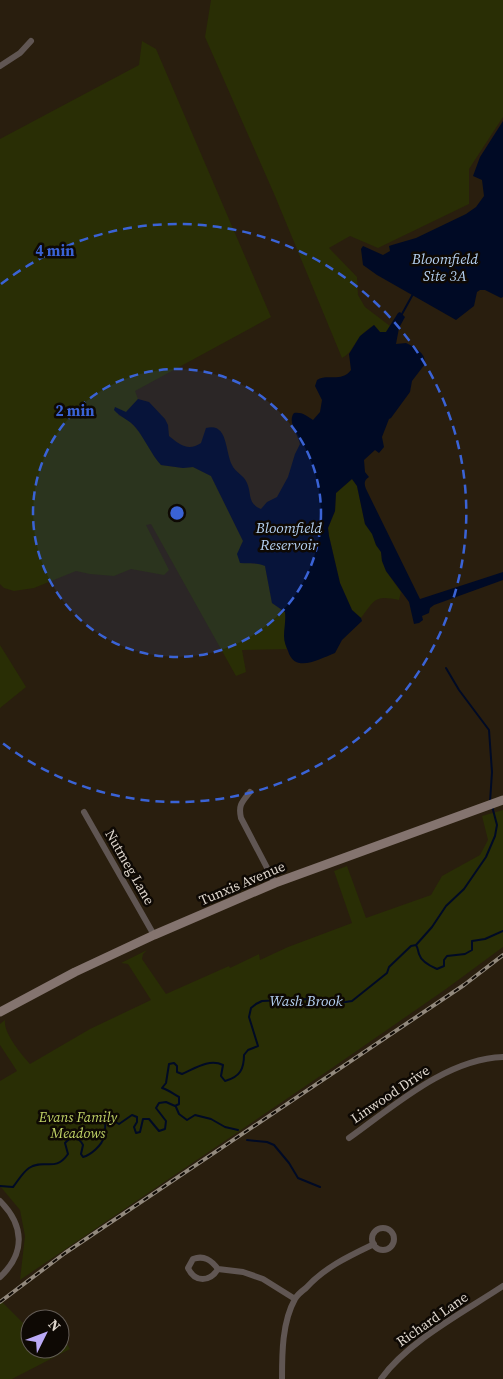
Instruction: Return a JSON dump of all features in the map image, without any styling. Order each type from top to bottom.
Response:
[{"type":"main road","name":"Tunxis Avenue","points":[[0,1012],[75,972],[154,935],[275,883],[495,803]]},
{"type":"street","points":[[0,66],[20,53],[31,41]]},
{"type":"street","points":[[250,792],[242,801],[239,809],[241,818],[275,883]]},
{"type":"street","name":"Nutmeg Lane","points":[[84,812],[154,935]]},
{"type":"street","name":"Linwood Drive","points":[[349,1138],[436,1076],[476,1060],[503,1057]]},
{"type":"street","points":[[0,1201],[15,1219],[19,1238],[16,1255],[0,1277]]},
{"type":"street","points":[[282,1379],[282,1348],[286,1324],[295,1299],[322,1272],[337,1262],[374,1244]]},
{"type":"street","points":[[218,1269],[209,1279],[201,1280],[195,1278],[188,1268],[193,1259],[199,1257],[208,1259],[218,1269],[243,1272],[262,1279],[295,1299]]},
{"type":"street","name":"Richard Lane","points":[[381,1379],[396,1360],[414,1345],[503,1286]]},
{"type":"green space","points":[[211,0],[503,0],[503,117],[469,169],[469,204],[378,248],[350,236],[329,248],[357,277],[358,295],[365,307],[390,326],[384,333],[380,332],[374,325],[372,326],[342,358],[275,196],[205,37]]},
{"type":"green space","points":[[142,41],[156,49],[271,317],[135,391],[138,399],[126,412],[121,411],[118,415],[128,420],[135,427],[161,465],[183,468],[193,467],[211,476],[243,541],[240,547],[252,564],[260,563],[265,566],[272,603],[285,612],[285,640],[287,649],[242,650],[246,672],[236,676],[151,524],[146,525],[169,570],[164,575],[131,569],[114,576],[76,571],[34,588],[14,591],[4,588],[0,584],[0,139],[139,65]]},
{"type":"green space","points":[[352,479],[357,486],[365,524],[373,534],[376,545],[381,552],[386,571],[401,592],[399,600],[380,598],[376,600],[369,606],[361,618],[352,610],[340,583],[328,528],[335,511],[336,493]]},
{"type":"green space","points":[[0,645],[26,687],[0,708]]},
{"type":"green space","name":"Evans Family Meadows","points":[[503,810],[503,947],[332,1068],[20,1280],[25,1236],[20,1210],[0,1186],[0,1081],[17,1071],[0,1045],[0,1024],[5,1020],[10,1037],[30,1064],[90,1029],[151,1000],[128,964],[121,963],[147,950],[143,954],[142,959],[166,994],[259,954],[260,960],[288,947],[352,923],[334,871],[347,866],[366,918],[431,895],[442,876],[480,855],[488,840],[482,816]]},
{"type":"green space","points":[[2,1302],[20,1320],[20,1359],[51,1359],[12,1379],[0,1379],[0,1303]]},
{"type":"water","name":"Bloomfield Site 3A","points":[[503,121],[503,297],[501,298],[485,290],[480,290],[477,292],[474,306],[456,320],[363,265],[361,249],[363,246],[383,255],[390,251],[389,246],[416,238],[466,214],[476,207],[484,196],[482,180],[473,176],[480,157]]},
{"type":"water","name":"Bloomfield Reservoir","points":[[400,312],[405,317],[399,328],[396,344],[406,343],[422,353],[425,364],[412,381],[410,392],[389,419],[382,437],[384,447],[379,453],[375,450],[364,460],[365,472],[369,477],[365,482],[366,489],[420,599],[503,572],[503,580],[434,605],[430,608],[429,613],[422,616],[423,620],[414,624],[409,602],[386,571],[381,552],[365,524],[357,486],[352,479],[336,493],[335,511],[328,528],[340,583],[352,610],[362,621],[342,640],[335,653],[308,663],[296,662],[291,658],[285,642],[285,612],[272,603],[265,566],[240,563],[237,554],[243,541],[211,476],[193,467],[183,468],[161,465],[136,428],[114,410],[115,407],[126,412],[138,399],[149,402],[165,419],[168,425],[169,436],[188,447],[201,443],[206,428],[213,427],[218,429],[225,439],[232,465],[246,480],[252,501],[261,509],[267,502],[277,497],[288,477],[300,444],[292,424],[294,413],[302,414],[313,420],[320,412],[322,400],[315,386],[317,380],[347,374],[351,370],[349,354],[360,336],[374,325],[380,332],[386,332]]},
{"type":"waterway","points":[[402,314],[413,294]]},
{"type":"waterway","points":[[446,668],[459,690],[489,730],[492,772],[490,802]]},
{"type":"waterway","points":[[416,945],[432,927],[446,906],[464,889],[486,857],[495,836],[497,825],[492,806]]},
{"type":"waterway","name":"Wash Brook","points":[[0,1186],[13,1187],[24,1172],[34,1165],[59,1163],[68,1154],[65,1143],[72,1138],[77,1139],[83,1145],[81,1154],[83,1157],[89,1154],[103,1140],[105,1116],[112,1116],[114,1121],[119,1124],[132,1115],[137,1117],[134,1127],[136,1133],[140,1132],[143,1119],[149,1119],[159,1131],[165,1129],[166,1121],[156,1108],[159,1103],[166,1102],[175,1106],[179,1104],[179,1097],[162,1088],[166,1083],[169,1064],[174,1063],[177,1066],[177,1072],[182,1074],[207,1063],[218,1063],[223,1065],[221,1076],[225,1081],[238,1075],[242,1068],[244,1055],[248,1050],[258,1046],[249,1017],[251,1008],[256,1004],[262,1001],[307,999],[339,1003],[352,1001],[387,973],[389,967],[411,946],[416,945],[422,959],[437,969],[444,966],[444,960],[447,956],[465,954],[472,950],[472,941],[485,939],[503,931]]},
{"type":"waterway","points":[[176,1107],[179,1114],[187,1120],[195,1115],[238,1130]]},
{"type":"waterway","points":[[247,1140],[267,1142],[274,1145],[289,1163],[298,1178],[320,1187]]},
{"type":"railway","points":[[0,1302],[65,1253],[464,985],[503,955]]}]
